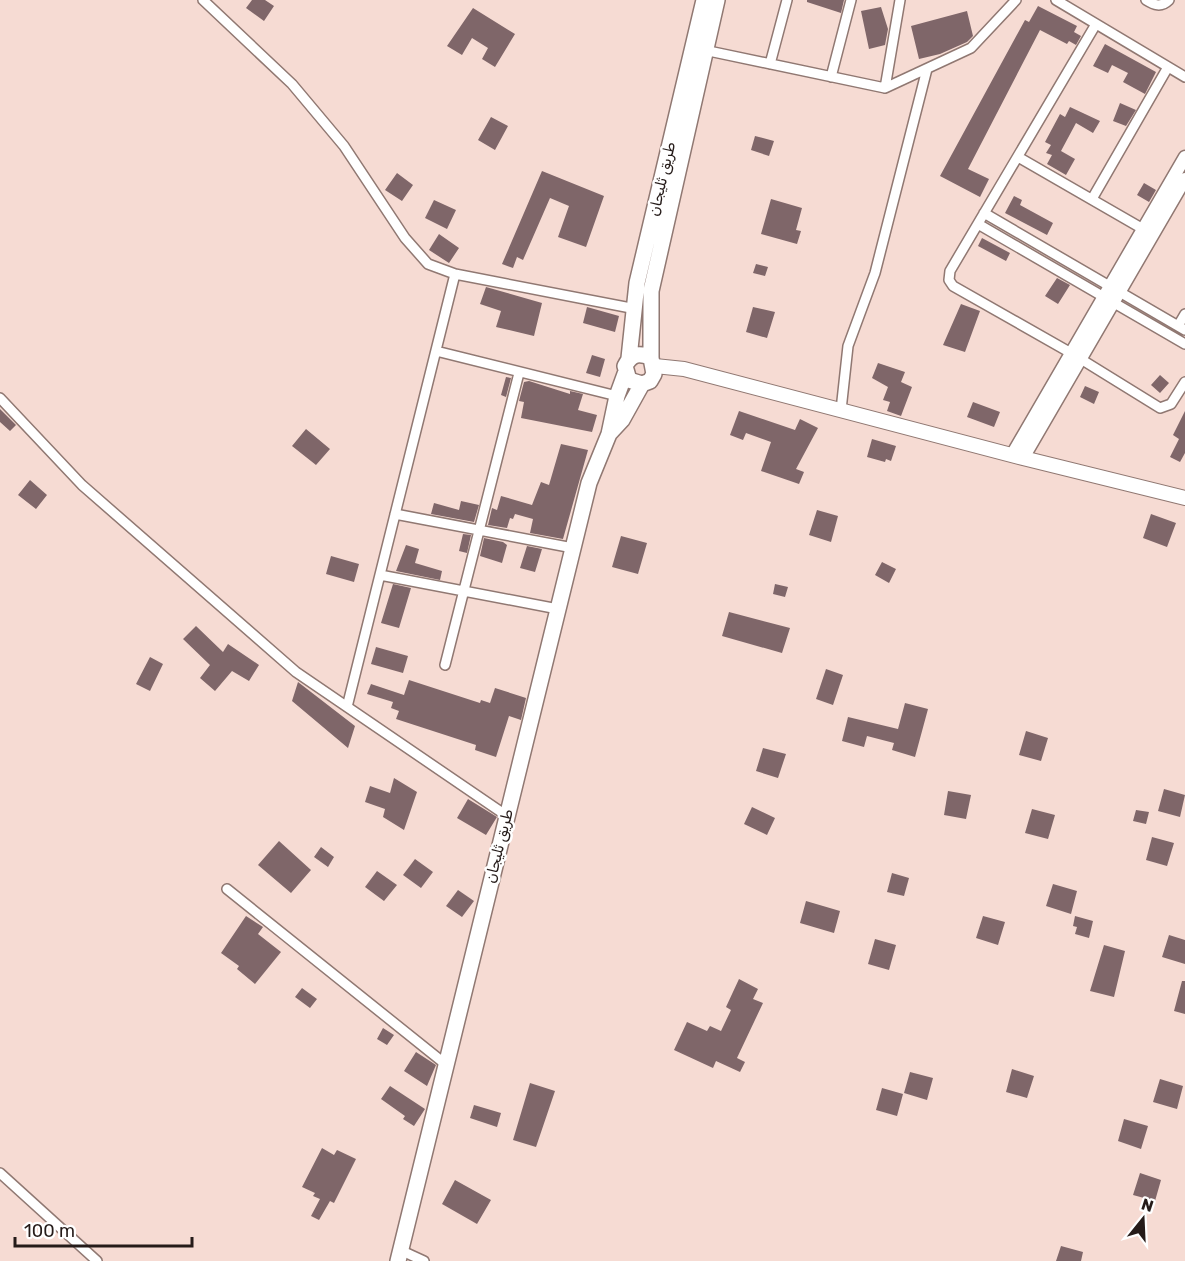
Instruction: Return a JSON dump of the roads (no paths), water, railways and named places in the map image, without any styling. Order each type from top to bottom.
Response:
[{"type":"main road","name":"طريق ثليجان","points":[[653,362],[637,283],[704,0]]},
{"type":"main road","name":"طريق ثليجان","points":[[399,1255],[444,1063],[573,548],[590,483],[609,434],[617,396],[642,309],[651,291],[717,0]]},
{"type":"main road","points":[[653,362],[654,374],[642,384],[629,380],[627,366],[636,354],[644,354],[653,362],[1017,457],[1185,498]]},
{"type":"main road","name":"طريق ثليجان","points":[[609,434],[622,420],[642,384]]},
{"type":"street","points":[[204,0],[292,84],[344,146],[405,238],[428,264],[455,274],[642,309]]},
{"type":"street","points":[[770,64],[787,0]]},
{"type":"street","points":[[831,77],[851,0]]},
{"type":"street","points":[[885,88],[900,0]]},
{"type":"street","points":[[704,50],[885,88],[978,42],[1017,0]]},
{"type":"street","points":[[1056,0],[1185,77]]},
{"type":"street","points":[[1146,0],[1155,6],[1162,5],[1169,0]]},
{"type":"street","points":[[1096,24],[950,272],[949,280],[953,286],[1076,356],[1160,408],[1171,404],[1185,382]]},
{"type":"street","points":[[1092,200],[1168,67]]},
{"type":"street","points":[[841,410],[848,345],[875,273],[927,69]]},
{"type":"street","points":[[1017,157],[1143,229]]},
{"type":"street","points":[[1112,295],[1143,229],[1185,157]]},
{"type":"street","points":[[1017,457],[1112,295],[1185,179]]},
{"type":"street","points":[[984,213],[1185,344]]},
{"type":"street","points":[[978,224],[1112,295],[1182,328],[1185,314]]},
{"type":"street","points":[[347,707],[455,274]]},
{"type":"street","points":[[436,351],[617,396]]},
{"type":"street","points":[[445,664],[519,373]]},
{"type":"street","points":[[0,398],[82,485],[296,672],[507,816]]},
{"type":"street","points":[[395,514],[573,548]]},
{"type":"street","points":[[380,575],[558,609]]},
{"type":"street","points":[[227,889],[444,1063]]},
{"type":"street","points":[[0,1173],[97,1261]]},
{"type":"street","points":[[399,1255],[424,1261]]}]
